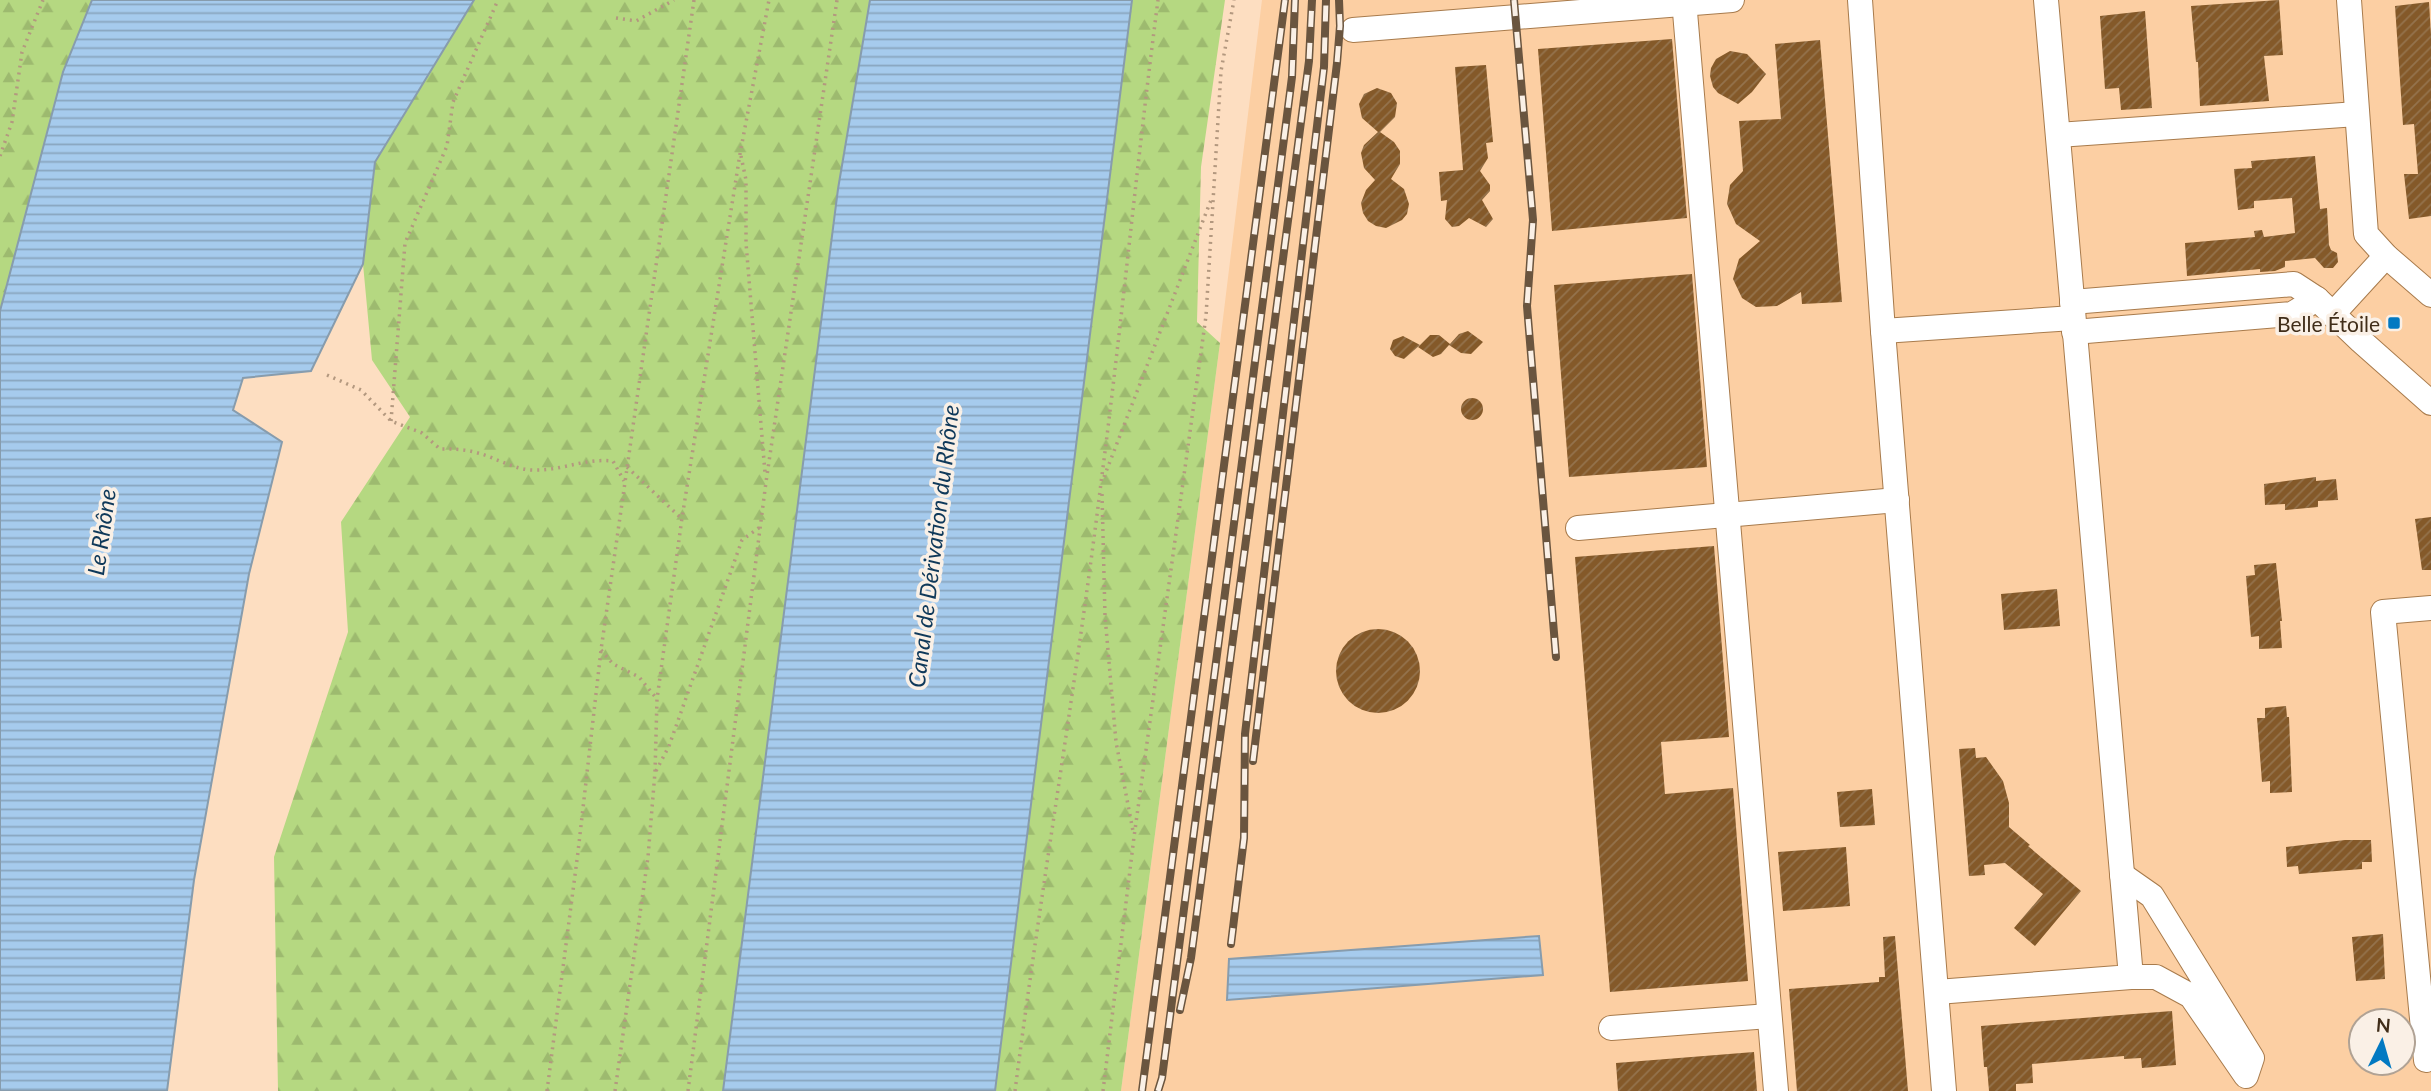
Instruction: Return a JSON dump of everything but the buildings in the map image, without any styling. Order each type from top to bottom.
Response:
[{"type":"street","points":[[1353,30],[1732,0]]},
{"type":"street","points":[[1860,0],[1883,331],[1944,1091]]},
{"type":"street","points":[[2046,0],[2131,977]]},
{"type":"street","points":[[2349,0],[2366,234],[2386,256],[2431,295]]},
{"type":"street","points":[[1684,2],[1776,1091]]},
{"type":"street","points":[[2057,135],[2357,114]]},
{"type":"street","points":[[1883,331],[2073,318],[2292,314],[2325,307],[2386,256]]},
{"type":"street","points":[[2325,307],[2431,402]]},
{"type":"street","points":[[1578,528],[1897,500]]},
{"type":"street","points":[[2426,1060],[2383,612],[2431,608]]},
{"type":"street","points":[[2122,875],[2152,896],[2252,1058],[2247,1084]]},
{"type":"street","points":[[1937,992],[2156,977],[2191,996],[2247,1084]]},
{"type":"street","points":[[1611,1028],[1769,1016]]},
{"type":"path","points":[[0,156],[12,122],[22,52],[43,0]]},
{"type":"path","points":[[391,421],[405,243],[447,146],[453,102],[498,0]]},
{"type":"path","points":[[616,18],[636,21],[674,0]]},
{"type":"path","points":[[547,1091],[601,650],[694,0]]},
{"type":"path","points":[[615,1091],[648,857],[655,772],[657,699],[682,519],[740,154],[769,0]]},
{"type":"path","points":[[688,1091],[766,482],[838,0]]},
{"type":"path","points":[[1015,1091],[1101,484],[1158,0]]},
{"type":"path","points":[[1104,1091],[1134,836],[1206,316],[1221,71],[1234,0]]},
{"type":"path","points":[[740,154],[746,180],[746,243],[766,482]]},
{"type":"path","points":[[1134,836],[1116,742],[1105,616],[1101,484],[1213,195]]},
{"type":"path","points":[[327,375],[360,390],[391,421],[422,433],[440,449],[464,449],[515,467],[535,470],[565,467],[595,459],[613,461],[625,482]]},
{"type":"path","points":[[627,467],[682,519]]},
{"type":"path","points":[[655,772],[670,746],[742,540],[760,527]]},
{"type":"path","points":[[601,650],[614,664],[639,677],[657,699]]},
{"type":"shaded area","points":[[1262,0],[2431,0],[2431,1091],[1121,1091],[1220,343]]},
{"type":"green space","points":[[0,0],[92,0],[63,72],[0,311]]},
{"type":"green space","points":[[474,0],[870,0],[838,189],[723,1091],[278,1091],[274,857],[348,632],[341,522],[410,417],[372,360],[363,264],[375,162]]},
{"type":"green space","points":[[1132,0],[1225,0],[1201,167],[1197,322],[1220,343],[1121,1091],[995,1091]]},
{"type":"water","name":"Le Rhône","points":[[92,0],[474,0],[375,162],[363,264],[311,371],[243,378],[233,410],[282,442],[249,574],[194,880],[167,1091],[0,1091],[0,311],[63,72]]},
{"type":"water","name":"Canal de Dérivation du Rhône","points":[[870,0],[1132,0],[995,1091],[723,1091],[838,189]]},
{"type":"water","points":[[1539,936],[1543,975],[1227,1000],[1229,959]]},
{"type":"railway","points":[[1142,1091],[1285,0]]},
{"type":"railway","points":[[1158,1091],[1162,1078],[1292,77],[1295,0]]},
{"type":"railway","points":[[1180,1010],[1191,958],[1309,61],[1312,0]]},
{"type":"railway","points":[[1231,944],[1244,838],[1245,734],[1324,67],[1326,0]]},
{"type":"railway","points":[[1253,761],[1337,63],[1339,0]]},
{"type":"railway","points":[[1514,0],[1533,220],[1527,306],[1556,657]]},
{"type":"place","name":"Belle Étoile","points":[[2394,323]]}]
